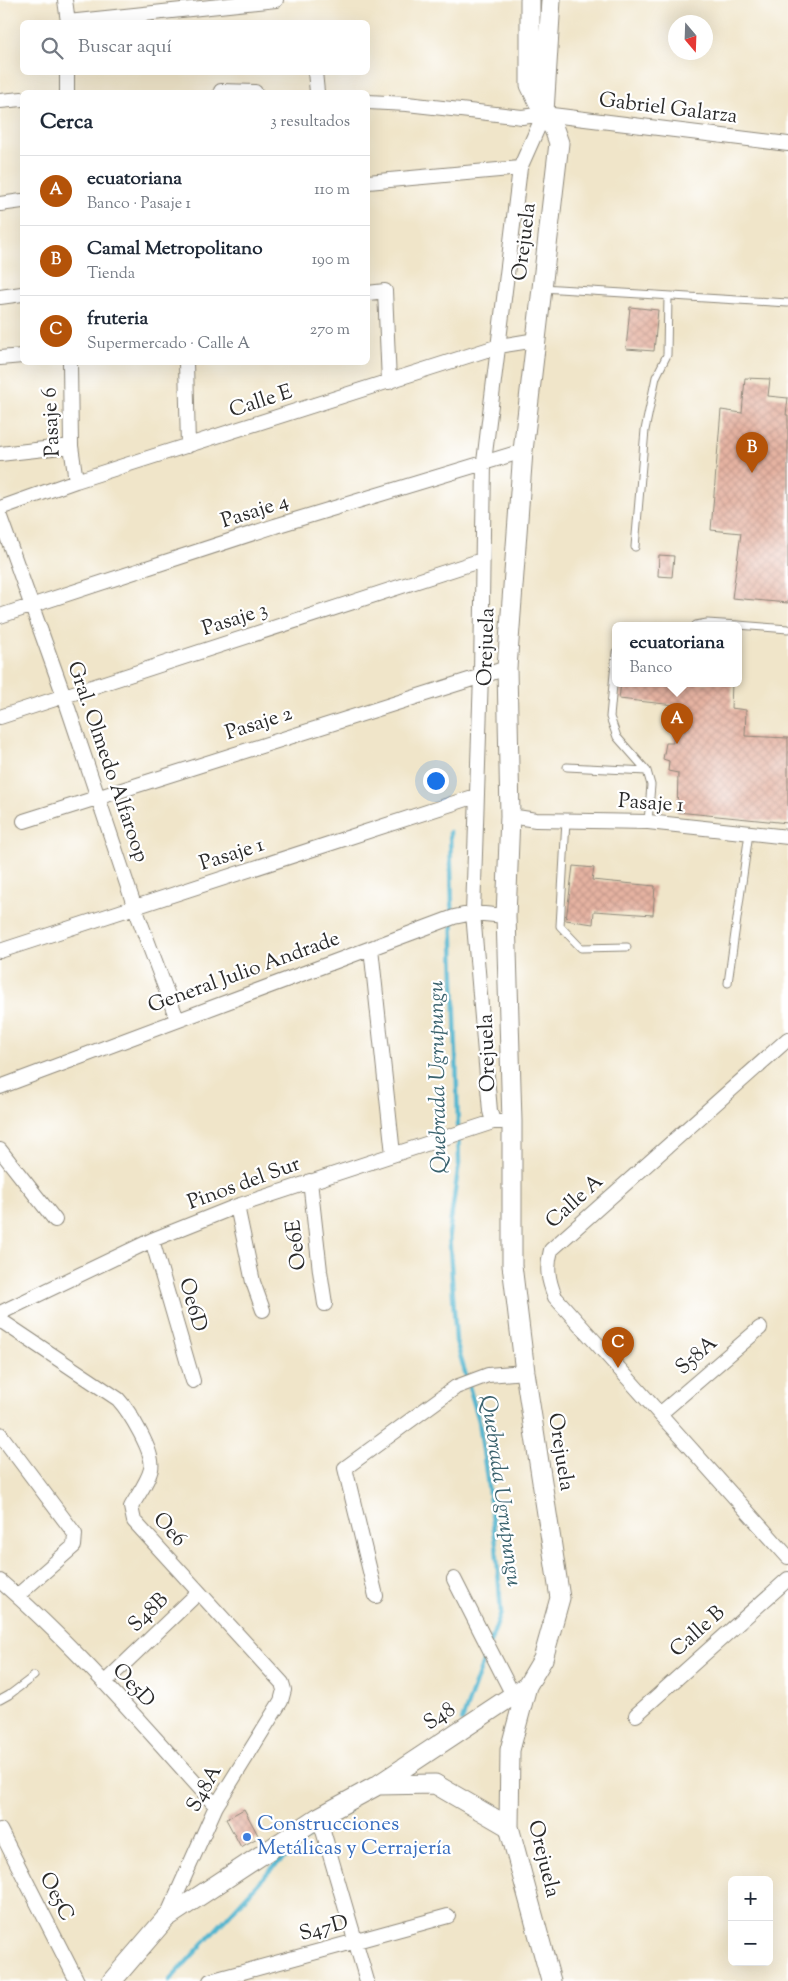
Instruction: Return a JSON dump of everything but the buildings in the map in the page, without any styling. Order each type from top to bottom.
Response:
[{"type":"street","points":[[65,0],[68,20]]},
{"type":"street","points":[[87,20],[276,0]]},
{"type":"street","name":"Orejuela","points":[[530,0],[530,85],[559,142],[523,451],[507,668],[510,816],[506,916],[512,1121],[512,1265],[560,1598],[543,1659],[520,1691],[510,1750],[509,1827],[551,1981]]},
{"type":"street","points":[[493,1122],[473,913],[481,675],[484,462],[520,168],[544,114],[551,0]]},
{"type":"street","points":[[67,75],[67,90]]},
{"type":"street","points":[[315,75],[317,90]]},
{"type":"street","points":[[0,102],[20,99]]},
{"type":"street","name":"Gabriel Galarza","points":[[370,102],[407,104],[522,117],[544,114],[788,144]]},
{"type":"street","points":[[370,182],[520,168]]},
{"type":"street","points":[[0,204],[20,201]]},
{"type":"street","points":[[370,293],[385,291],[389,382]]},
{"type":"street","points":[[0,297],[20,294]]},
{"type":"street","name":"Calle E","points":[[0,508],[76,480],[499,346],[536,340]]},
{"type":"street","points":[[0,358],[20,356]]},
{"type":"street","name":"Pasaje 6","points":[[70,365],[71,446],[76,480]]},
{"type":"street","points":[[186,365],[188,446]]},
{"type":"street","points":[[0,454],[71,446]]},
{"type":"street","name":"Pasaje 4","points":[[0,616],[31,604],[285,523],[523,451]]},
{"type":"street","name":"Gral. Olmedo Alfaroop","points":[[0,517],[64,696],[134,908],[177,1019]]},
{"type":"street","name":"Pasaje 3","points":[[0,717],[482,560]]},
{"type":"street","name":"Pasaje 2","points":[[24,820],[507,668]]},
{"type":"street","name":"Pasaje 1","points":[[0,951],[476,796]]},
{"type":"street","name":"Pasaje 1","points":[[510,816],[536,820],[648,822],[788,837]]},
{"type":"street","name":"General Julio Andrade","points":[[0,1087],[177,1019],[454,917],[473,913],[506,916]]},
{"type":"street","points":[[371,948],[393,1154]]},
{"type":"street","name":"Calle A","points":[[788,1039],[551,1250],[547,1263],[548,1278],[555,1296],[788,1557]]},
{"type":"street","name":"Pinos del Sur","points":[[2,1322],[152,1240],[237,1206],[493,1122],[512,1121]]},
{"type":"street","points":[[0,1150],[55,1220]]},
{"type":"street","name":"Oe6E","points":[[310,1181],[320,1271],[326,1304]]},
{"type":"street","points":[[237,1206],[253,1282],[262,1310]]},
{"type":"street","name":"Oe6D","points":[[152,1240],[193,1380]]},
{"type":"street","name":"Oe6","points":[[2,1322],[118,1399],[126,1408],[149,1452],[152,1462],[151,1470],[131,1507],[134,1521],[282,1683]]},
{"type":"street","name":"S58A","points":[[661,1413],[760,1328]]},
{"type":"street","points":[[376,1596],[345,1468],[456,1387],[488,1374],[526,1372]]},
{"type":"street","points":[[0,1434],[75,1534],[76,1540],[74,1546],[17,1596]]},
{"type":"street","points":[[454,1579],[520,1691]]},
{"type":"street","name":"Calle B","points":[[636,1716],[788,1579]]},
{"type":"street","name":"Oe5D","points":[[0,1581],[104,1683],[216,1806]]},
{"type":"street","name":"S48B","points":[[104,1683],[199,1592]]},
{"type":"street","name":"S48A","points":[[166,1918],[216,1806],[282,1701],[284,1690],[282,1683]]},
{"type":"street","name":"S48","points":[[112,1981],[166,1918],[319,1816],[378,1784],[520,1691]]},
{"type":"street","points":[[378,1784],[435,1784],[509,1827]]},
{"type":"street","points":[[319,1816],[335,1878],[367,1981]]},
{"type":"street","name":"Oe5C","points":[[0,1830],[77,1981]]},
{"type":"street","name":"S47D","points":[[210,1981],[448,1916]]},
{"type":"lane","points":[[542,288],[788,304]]},
{"type":"lane","points":[[635,547],[645,430],[656,377],[667,355],[668,296]]},
{"type":"lane","points":[[742,625],[788,629]]},
{"type":"lane","points":[[613,687],[610,717],[617,737],[647,771],[651,785],[648,822]]},
{"type":"lane","points":[[567,767],[647,771]]},
{"type":"lane","points":[[566,821],[560,926],[581,948],[627,947]]},
{"type":"lane","points":[[728,983],[749,833]]},
{"type":"lane","points":[[0,1700],[34,1676]]},
{"type":"waterway","name":"Quebrada Ugrupungu","points":[[450,832],[459,1163],[449,1233],[456,1341],[479,1421],[496,1544],[501,1613],[490,1643]]},
{"type":"waterway","name":"Quebrada Ugrupungu","points":[[462,1721],[487,1651]]},
{"type":"waterway","name":"Quebrada Ugrupungu","points":[[428,1763],[452,1748],[454,1743]]},
{"type":"waterway","name":"Quebrada Ugrupungu","points":[[169,1981],[271,1869],[314,1832],[348,1811]]},
{"type":"place","name":"Camal Metropolitano","points":[[752,473]]},
{"type":"place","name":"ecuatoriana","points":[[677,744]]},
{"type":"place","name":"fruteria","points":[[618,1368]]},
{"type":"place","name":"Construcciones Metálicas y Cerrajería","points":[[247,1837]]}]
